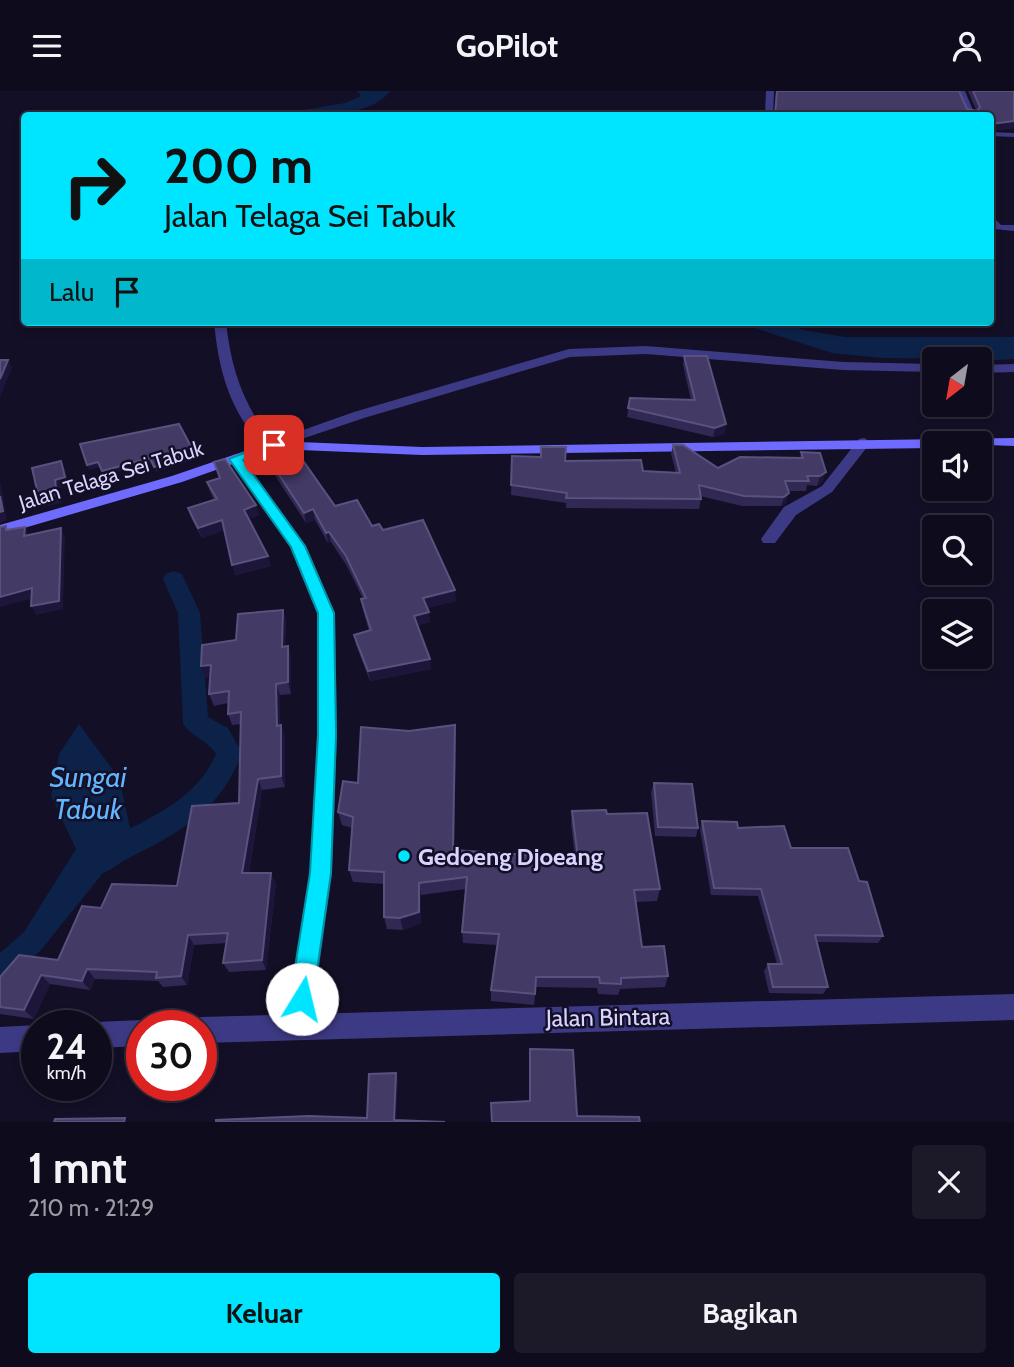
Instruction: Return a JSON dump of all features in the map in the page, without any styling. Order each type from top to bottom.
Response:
[{"type":"main road","points":[[271,446],[422,451],[864,442],[1014,442]]},
{"type":"main road","name":"Jalan Telaga Sei Tabuk","points":[[0,530],[177,479],[271,446]]},
{"type":"street","points":[[769,112],[770,91]]},
{"type":"street","points":[[961,91],[970,112]]},
{"type":"street","points":[[994,134],[1014,135]]},
{"type":"street","points":[[994,227],[1014,228]]},
{"type":"street","points":[[221,326],[229,383],[247,421],[271,446],[359,415],[569,353],[646,350],[816,365],[922,368]]},
{"type":"street","points":[[992,369],[1014,369]]},
{"type":"street","points":[[769,539],[790,511],[827,489],[864,442]]},
{"type":"street","points":[[235,459],[298,546],[326,613],[327,723],[321,873],[298,1025]]},
{"type":"street","name":"Jalan Bintara","points":[[217,1029],[1014,1007]]},
{"type":"street","points":[[0,1040],[21,1039]]},
{"type":"water","points":[[357,91],[390,91],[381,100],[353,111],[291,112],[345,103],[361,96]]},
{"type":"water","points":[[748,326],[792,326],[845,337],[1014,337],[1014,359],[992,360],[992,347],[922,347],[922,358],[832,353]]},
{"type":"water","name":"Sungai Tabuk","points":[[79,724],[119,778],[132,837],[41,950],[0,989],[0,953],[24,932],[76,849],[51,796],[59,754]]},
{"type":"building","points":[[777,91],[959,91],[967,109],[977,111],[980,107],[973,91],[1014,91],[1014,121],[994,124],[994,112],[775,112]]},
{"type":"building","points":[[684,356],[707,356],[726,424],[715,428],[628,408],[630,398],[695,400]]},
{"type":"building","points":[[0,360],[8,360],[0,379]]},
{"type":"building","points":[[179,424],[195,454],[154,467],[150,458],[102,471],[98,462],[87,465],[80,444]]},
{"type":"building","points":[[673,445],[683,445],[718,468],[740,457],[803,458],[801,452],[820,453],[826,472],[820,476],[807,476],[809,481],[785,481],[789,493],[784,497],[744,496],[699,485],[701,499],[566,498],[567,493],[511,485],[512,456],[541,457],[541,447],[566,447],[565,461],[641,460],[643,471],[680,473]]},
{"type":"building","points":[[297,452],[335,506],[357,500],[372,526],[379,524],[383,530],[423,520],[455,590],[423,598],[429,612],[414,616],[430,659],[368,671],[354,635],[371,630],[361,599],[366,598],[346,556],[329,532],[326,533],[313,509],[304,513],[270,461]]},
{"type":"building","points":[[225,459],[256,505],[244,510],[268,556],[232,565],[222,520],[198,528],[188,508],[217,499],[207,482],[220,478],[214,462]]},
{"type":"building","points":[[61,461],[65,477],[55,480],[57,495],[39,499],[32,468]]},
{"type":"building","points":[[6,526],[6,530],[25,527],[24,536],[61,528],[59,601],[31,606],[32,588],[0,597],[0,527]]},
{"type":"building","points":[[283,610],[282,647],[288,646],[288,682],[276,684],[277,726],[281,725],[281,776],[258,779],[242,873],[271,873],[262,960],[223,963],[228,933],[188,935],[181,976],[156,978],[157,972],[87,969],[82,981],[41,975],[24,1010],[0,1007],[0,977],[19,955],[58,960],[82,906],[101,908],[112,884],[177,886],[192,806],[239,803],[241,712],[228,714],[229,691],[209,694],[211,665],[201,666],[202,645],[236,640],[238,614]]},
{"type":"building","points":[[455,725],[453,850],[578,858],[572,811],[647,813],[660,889],[634,890],[642,947],[664,946],[668,976],[621,978],[621,984],[600,983],[599,977],[536,977],[535,994],[491,990],[499,934],[462,932],[467,877],[419,883],[419,912],[400,918],[384,917],[384,872],[349,870],[353,817],[338,812],[343,781],[358,783],[361,727],[409,731]]},
{"type":"building","points":[[654,783],[692,784],[698,828],[658,827]]},
{"type":"building","points":[[702,821],[737,822],[738,828],[784,826],[791,848],[848,848],[859,881],[867,882],[883,936],[815,935],[828,987],[773,987],[768,964],[782,964],[761,889],[714,888]]},
{"type":"building","points":[[530,1049],[573,1050],[577,1116],[639,1117],[640,1122],[492,1122],[491,1103],[530,1101]]},
{"type":"building","points":[[396,1073],[394,1120],[445,1122],[216,1122],[309,1116],[367,1118],[369,1074]]},
{"type":"building","points":[[125,1118],[124,1122],[54,1122],[55,1119]]},
{"type":"waterway","points":[[101,861],[107,854],[162,826],[196,803],[222,772],[229,753],[219,736],[196,723],[189,613],[174,579]]},
{"type":"place","name":"Gedoeng Djoeang","points":[[404,856]]},
{"type":"route","points":[[274,445],[235,459],[298,546],[326,613],[327,735],[321,873],[302,999]]}]
